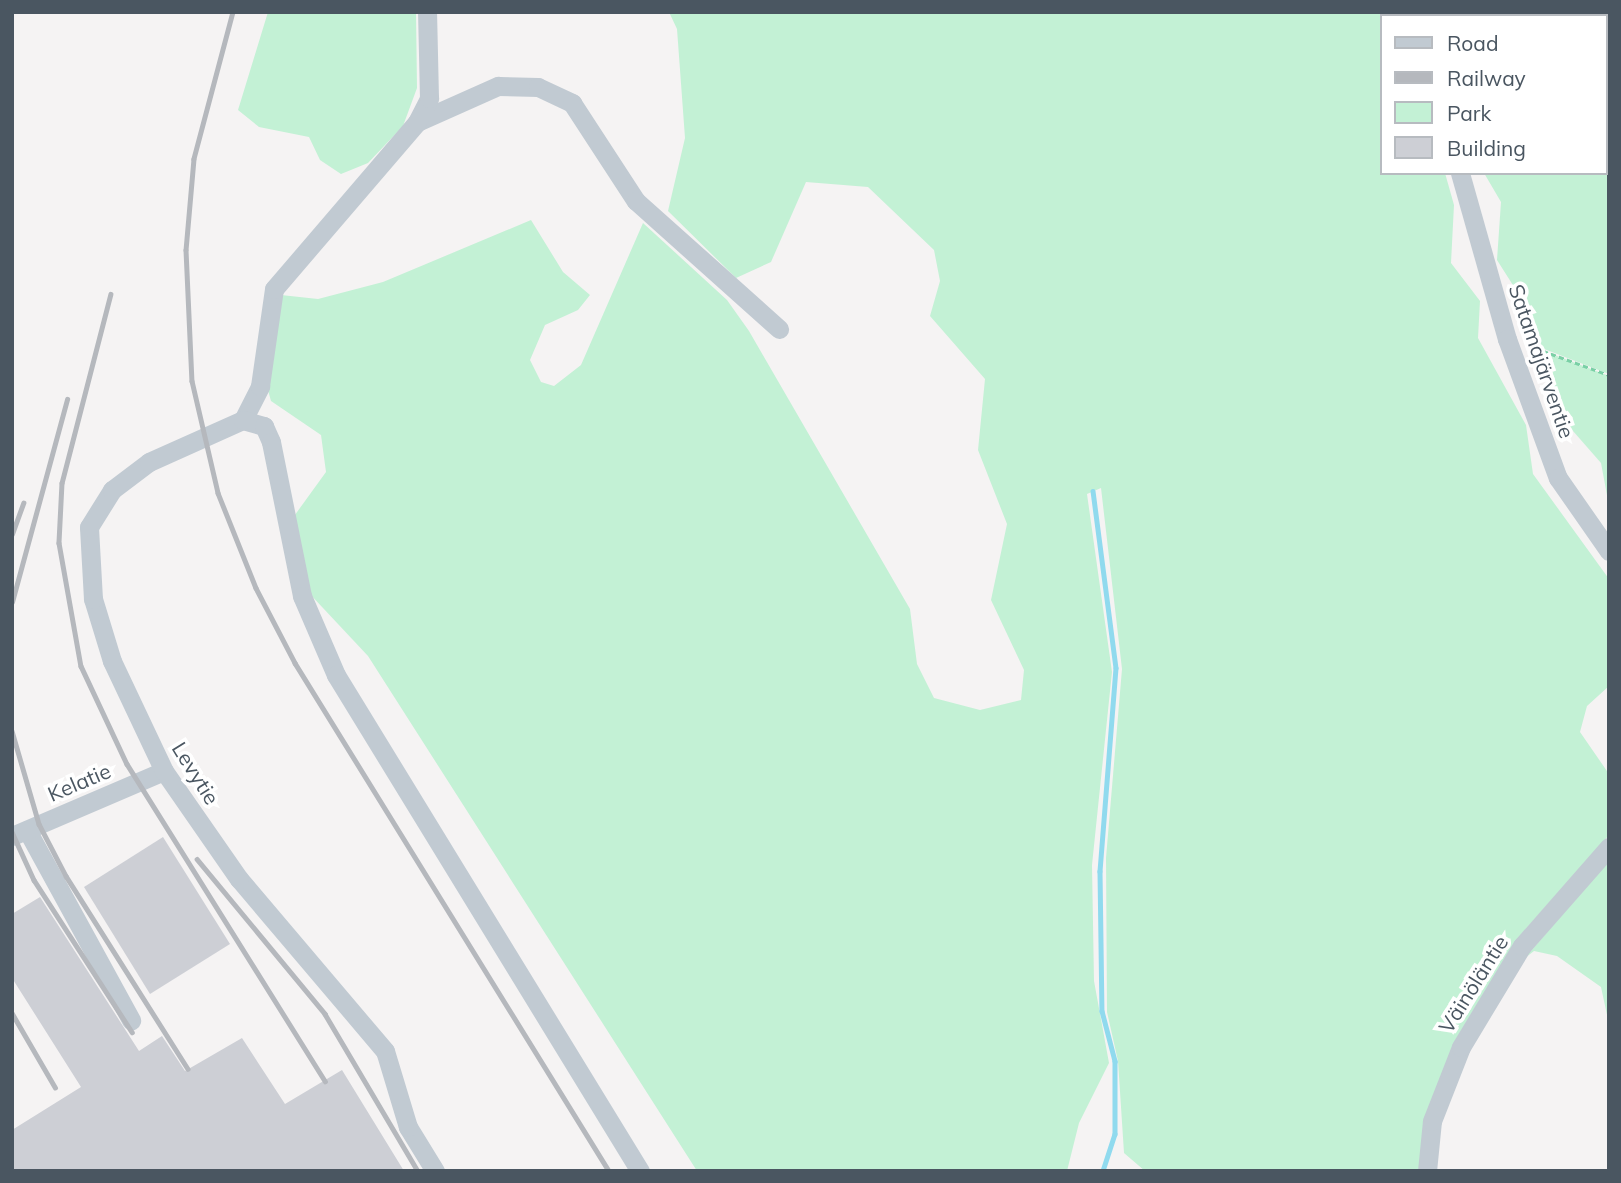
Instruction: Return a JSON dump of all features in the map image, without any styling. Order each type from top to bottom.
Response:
[{"type":"street","points":[[427,12],[431,80],[417,122],[274,289],[260,386],[243,420],[264,426],[271,442],[302,596],[336,675],[640,1171]]},
{"type":"street","points":[[417,122],[498,86],[538,87],[572,103],[636,201],[779,329]]},
{"type":"street","name":"Satamajärventie","points":[[1461,175],[1507,339],[1558,478],[1609,551]]},
{"type":"street","name":"Levytie","points":[[243,420],[131,473],[98,507],[89,527],[87,570],[101,624],[164,771],[239,879],[385,1051],[408,1127],[435,1171]]},
{"type":"street","name":"Kelatie","points":[[20,833],[164,771]]},
{"type":"street","points":[[20,833],[131,1020]]},
{"type":"street","name":"Väinöläntie","points":[[1427,1171],[1432,1121],[1461,1046],[1522,946],[1609,847]]},
{"type":"path","points":[[1507,339],[1609,375]]},
{"type":"green space","points":[[268,12],[416,12],[417,88],[403,126],[368,163],[341,174],[320,160],[309,137],[259,127],[238,110]]},
{"type":"green space","points":[[669,12],[1395,12],[1380,14],[1380,175],[1446,175],[1454,205],[1451,263],[1480,301],[1478,338],[1526,425],[1533,474],[1609,579],[1609,686],[1587,706],[1580,732],[1609,774],[1609,835],[1516,940],[1453,1044],[1419,1171],[1145,1171],[1124,1153],[1118,1061],[1107,1012],[1106,858],[1122,669],[1101,488],[1087,494],[1112,672],[1092,865],[1094,981],[1109,1063],[1079,1123],[1067,1171],[697,1171],[368,656],[308,592],[292,519],[326,472],[321,435],[271,401],[266,383],[281,295],[318,299],[383,282],[531,220],[563,272],[590,295],[578,310],[545,325],[530,360],[541,382],[554,386],[581,365],[643,223],[727,300],[749,331],[910,609],[917,664],[934,698],[980,710],[1021,700],[1024,670],[991,600],[1007,524],[978,450],[985,379],[930,316],[940,281],[934,250],[868,187],[806,182],[771,262],[736,278],[668,211],[685,138],[677,29]]},
{"type":"green space","points":[[1609,125],[1609,374],[1539,347],[1528,309],[1497,260],[1501,202],[1485,175],[1607,175]]},
{"type":"green space","points":[[1539,349],[1609,376],[1609,506],[1601,463],[1552,407]]},
{"type":"green space","points":[[1609,860],[1609,1024],[1601,987],[1557,956],[1534,951],[1525,958]]},
{"type":"building","points":[[163,837],[230,944],[150,994],[84,887]]},
{"type":"building","points":[[40,897],[139,1051],[162,1036],[185,1071],[242,1038],[285,1104],[342,1070],[404,1171],[12,1171],[12,1130],[81,1087],[12,978],[12,914]]},
{"type":"waterway","points":[[1093,491],[1116,668],[1100,871],[1102,1011],[1115,1061],[1115,1134],[1103,1171]]},
{"type":"railway","points":[[233,12],[194,159],[186,250],[192,381],[218,493],[256,588],[295,663],[609,1171]]},
{"type":"railway","points":[[111,294],[62,483],[59,543],[81,666],[127,764],[325,1081]]},
{"type":"railway","points":[[12,602],[67,399]]},
{"type":"railway","points":[[12,534],[23,503]]},
{"type":"railway","points":[[12,731],[39,824],[66,876],[188,1069]]},
{"type":"railway","points":[[12,832],[34,880],[132,1032]]},
{"type":"railway","points":[[197,859],[325,1014],[418,1171]]},
{"type":"railway","points":[[12,1013],[55,1087]]}]
